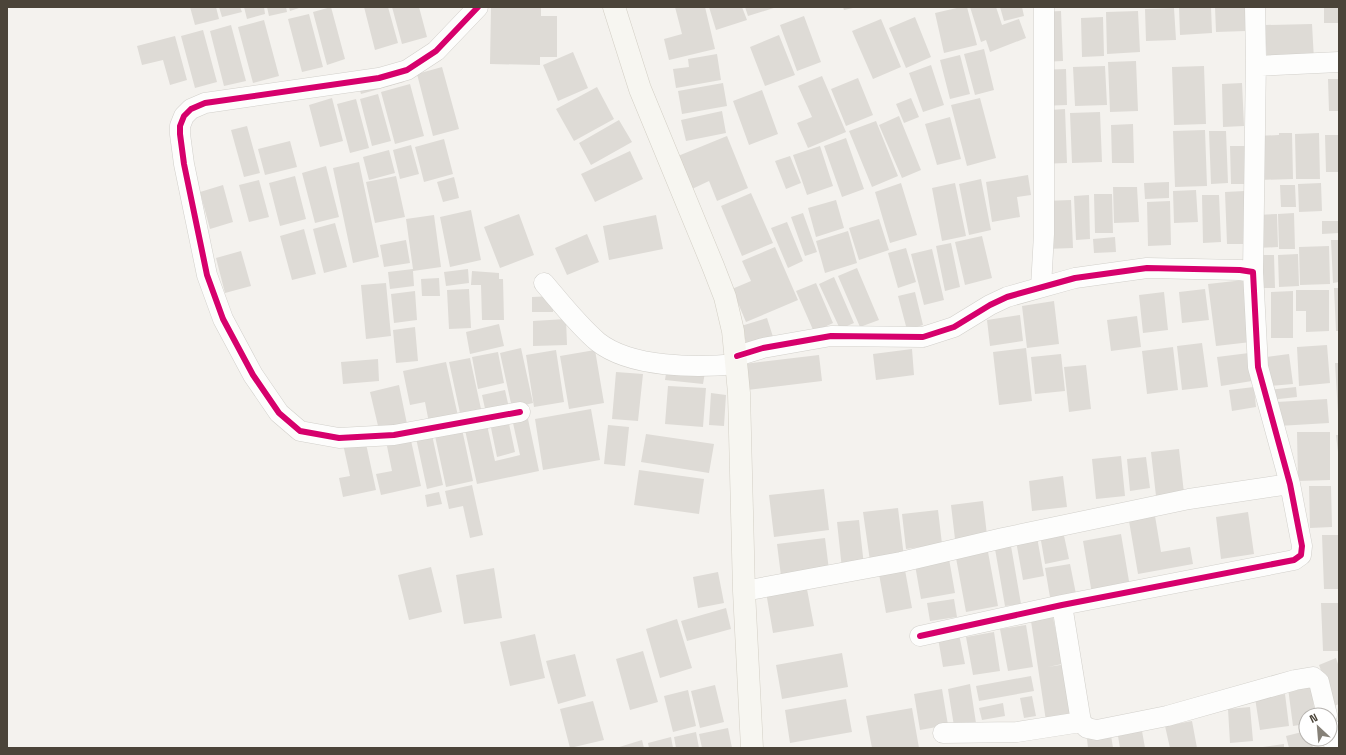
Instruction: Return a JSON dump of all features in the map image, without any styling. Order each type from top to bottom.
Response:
[{"type":"street","points":[[478,7],[466,18],[436,52],[407,70],[379,78],[205,103],[190,109],[184,116],[180,126],[180,134],[184,164],[207,275],[223,319],[253,375],[278,413],[300,431],[339,438],[394,435],[520,412]]},
{"type":"street","points":[[614,7],[640,89],[722,291],[733,331],[737,360],[744,590],[752,748]]},
{"type":"street","points":[[1041,287],[1044,226],[1044,7]]},
{"type":"street","points":[[920,636],[1062,605],[1294,560],[1302,555],[1302,546],[1290,484],[1258,367],[1253,272],[1256,66],[1255,7]]},
{"type":"street","points":[[1256,66],[1339,62]]},
{"type":"street","points":[[544,283],[568,313],[599,342],[632,359],[706,367],[737,360],[763,348],[831,336],[923,337],[954,326],[1007,297],[1075,278],[1147,268],[1240,270],[1253,272]]},
{"type":"street","points":[[744,590],[901,562],[1003,538],[1189,499],[1290,484]]},
{"type":"street","points":[[1062,605],[1081,722],[1087,728],[1097,730],[1166,716],[1295,680],[1313,677],[1319,682],[1325,707]]},
{"type":"street","points":[[943,733],[1017,732],[1081,722]]},
{"type":"building","points":[[190,7],[216,7],[219,19],[195,25]]},
{"type":"building","points":[[219,7],[240,7],[242,12],[222,17]]},
{"type":"building","points":[[244,7],[264,7],[265,14],[247,19]]},
{"type":"building","points":[[267,7],[286,7],[287,12],[269,16]]},
{"type":"building","points":[[289,7],[302,7],[290,11]]},
{"type":"building","points":[[331,7],[345,59],[327,65],[313,12]]},
{"type":"building","points":[[364,7],[388,7],[398,43],[375,50]]},
{"type":"building","points":[[392,7],[419,7],[427,37],[402,44]]},
{"type":"building","points":[[491,7],[541,7],[541,16],[557,16],[557,57],[540,57],[540,65],[490,64]]},
{"type":"building","points":[[675,7],[705,7],[715,49],[669,60],[664,39],[682,34]]},
{"type":"building","points":[[709,7],[742,7],[747,20],[716,30]]},
{"type":"building","points":[[745,7],[777,7],[748,16]]},
{"type":"building","points":[[843,7],[853,7],[853,8],[844,10]]},
{"type":"building","points":[[967,7],[977,45],[944,53],[935,13]]},
{"type":"building","points":[[970,7],[996,7],[1002,25],[1019,19],[1026,38],[990,52],[986,40],[981,42]]},
{"type":"building","points":[[1000,7],[1022,7],[1024,16],[1004,21]]},
{"type":"building","points":[[1179,7],[1211,7],[1212,33],[1180,35]]},
{"type":"building","points":[[1215,7],[1245,7],[1246,31],[1216,32]]},
{"type":"building","points":[[1324,7],[1339,7],[1339,23],[1324,23]]},
{"type":"building","points":[[1174,8],[1176,40],[1146,41],[1145,9]]},
{"type":"building","points":[[1061,11],[1063,61],[1040,62],[1038,12]]},
{"type":"building","points":[[1138,11],[1140,52],[1107,54],[1106,12]]},
{"type":"building","points":[[309,14],[323,67],[302,72],[288,19]]},
{"type":"building","points":[[804,16],[821,62],[797,71],[780,25]]},
{"type":"building","points":[[915,17],[931,57],[906,68],[889,28]]},
{"type":"building","points":[[1103,17],[1104,56],[1082,57],[1081,18]]},
{"type":"building","points":[[881,19],[901,67],[873,79],[852,31]]},
{"type":"building","points":[[264,20],[279,76],[253,83],[238,27]]},
{"type":"building","points":[[1312,24],[1314,60],[1267,62],[1265,25]]},
{"type":"building","points":[[231,25],[246,81],[224,86],[210,31]]},
{"type":"building","points":[[203,30],[217,82],[195,88],[181,36]]},
{"type":"building","points":[[779,35],[795,75],[765,86],[750,47]]},
{"type":"building","points":[[175,36],[187,80],[170,85],[163,60],[142,65],[137,46]]},
{"type":"building","points":[[984,49],[994,90],[975,95],[964,54]]},
{"type":"building","points":[[573,52],[588,88],[558,101],[543,65]]},
{"type":"building","points":[[717,54],[721,80],[676,88],[673,69],[689,67],[688,59]]},
{"type":"building","points":[[960,55],[970,94],[950,99],[940,60]]},
{"type":"building","points":[[1136,61],[1138,111],[1110,112],[1108,62]]},
{"type":"building","points":[[931,65],[944,105],[923,112],[909,73]]},
{"type":"building","points":[[1105,66],[1107,105],[1075,106],[1073,67]]},
{"type":"building","points":[[1204,66],[1206,124],[1174,125],[1172,67]]},
{"type":"building","points":[[442,67],[459,129],[433,136],[417,74]]},
{"type":"building","points":[[1066,69],[1067,105],[1039,106],[1038,70]]},
{"type":"building","points":[[402,75],[404,82],[361,94],[359,87]]},
{"type":"building","points":[[822,76],[846,132],[808,148],[797,123],[812,117],[798,86]]},
{"type":"building","points":[[858,78],[873,115],[846,126],[831,89]]},
{"type":"building","points":[[1328,79],[1339,79],[1339,111],[1329,111]]},
{"type":"building","points":[[723,83],[727,106],[682,114],[678,91]]},
{"type":"building","points":[[1242,83],[1244,126],[1223,127],[1222,84]]},
{"type":"building","points":[[410,84],[424,136],[395,144],[381,92]]},
{"type":"building","points":[[597,87],[614,119],[574,141],[556,109]]},
{"type":"building","points":[[762,90],[778,134],[749,145],[733,101]]},
{"type":"building","points":[[378,94],[391,141],[372,146],[360,99]]},
{"type":"building","points":[[332,98],[343,141],[320,147],[309,105]]},
{"type":"building","points":[[911,98],[919,117],[904,123],[896,104]]},
{"type":"building","points":[[980,98],[996,158],[967,166],[951,105]]},
{"type":"building","points":[[356,99],[369,148],[350,153],[337,104]]},
{"type":"building","points":[[1065,109],[1067,163],[1037,164],[1035,111]]},
{"type":"building","points":[[722,111],[726,133],[686,141],[681,120]]},
{"type":"building","points":[[1100,112],[1102,162],[1072,163],[1070,113]]},
{"type":"building","points":[[899,116],[921,170],[902,178],[879,125]]},
{"type":"building","points":[[950,117],[961,159],[937,165],[925,124]]},
{"type":"building","points":[[619,120],[632,142],[591,165],[579,143]]},
{"type":"building","points":[[876,121],[898,176],[872,187],[849,131]]},
{"type":"building","points":[[1133,124],[1134,163],[1112,163],[1111,125]]},
{"type":"building","points":[[247,126],[260,173],[244,177],[231,130]]},
{"type":"building","points":[[1205,130],[1207,186],[1175,187],[1173,131]]},
{"type":"building","points":[[1209,131],[1226,131],[1228,183],[1211,184]]},
{"type":"building","points":[[1279,133],[1292,133],[1293,179],[1258,180],[1256,136],[1279,135]]},
{"type":"building","points":[[1319,133],[1320,179],[1296,179],[1295,134]]},
{"type":"building","points":[[1325,135],[1339,135],[1339,172],[1326,172]]},
{"type":"building","points":[[727,136],[748,188],[717,201],[709,181],[692,189],[678,156]]},
{"type":"building","points":[[846,138],[864,189],[842,197],[824,146]]},
{"type":"building","points":[[444,139],[453,174],[424,182],[415,147]]},
{"type":"building","points":[[290,141],[297,167],[265,175],[258,149]]},
{"type":"building","points":[[411,145],[419,174],[400,179],[393,150]]},
{"type":"building","points":[[820,146],[833,186],[807,195],[793,155]]},
{"type":"building","points":[[1230,146],[1247,146],[1249,184],[1231,184]]},
{"type":"building","points":[[389,150],[395,173],[369,180],[363,157]]},
{"type":"building","points":[[630,151],[643,179],[595,202],[581,174]]},
{"type":"building","points":[[790,156],[801,183],[786,189],[775,161]]},
{"type":"building","points":[[359,162],[379,257],[353,263],[333,168]]},
{"type":"building","points":[[326,166],[339,217],[315,223],[302,173]]},
{"type":"building","points":[[1028,175],[1031,195],[1017,197],[1020,217],[992,222],[986,182]]},
{"type":"building","points":[[295,176],[306,219],[280,226],[269,183]]},
{"type":"building","points":[[396,176],[405,217],[375,223],[366,182]]},
{"type":"building","points":[[454,177],[459,198],[443,202],[437,182]]},
{"type":"building","points":[[981,179],[991,230],[969,235],[959,184]]},
{"type":"building","points":[[259,180],[269,217],[249,222],[239,185]]},
{"type":"building","points":[[1169,182],[1169,198],[1145,199],[1144,183]]},
{"type":"building","points":[[901,183],[917,235],[890,243],[875,192]]},
{"type":"building","points":[[955,183],[966,236],[942,241],[932,188]]},
{"type":"building","points":[[1321,183],[1322,211],[1299,212],[1298,184]]},
{"type":"building","points":[[223,185],[233,222],[210,229],[200,192]]},
{"type":"building","points":[[1280,185],[1295,185],[1296,207],[1281,207]]},
{"type":"building","points":[[1113,187],[1137,187],[1139,222],[1114,223]]},
{"type":"building","points":[[1196,190],[1198,222],[1174,223],[1173,191]]},
{"type":"building","points":[[1245,191],[1247,244],[1227,244],[1225,192]]},
{"type":"building","points":[[751,193],[773,243],[742,256],[721,206]]},
{"type":"building","points":[[1094,194],[1112,194],[1113,233],[1095,233]]},
{"type":"building","points":[[1089,195],[1090,239],[1076,240],[1074,196]]},
{"type":"building","points":[[1202,195],[1219,195],[1221,242],[1203,243]]},
{"type":"building","points":[[836,200],[844,228],[816,237],[808,208]]},
{"type":"building","points":[[1071,200],[1073,248],[1046,249],[1044,201]]},
{"type":"building","points":[[1170,201],[1171,245],[1148,246],[1147,202]]},
{"type":"building","points":[[471,210],[481,260],[450,267],[440,217]]},
{"type":"building","points":[[803,213],[817,252],[805,256],[791,217]]},
{"type":"building","points":[[1294,213],[1295,249],[1279,249],[1278,214]]},
{"type":"building","points":[[519,214],[534,255],[500,268],[484,227]]},
{"type":"building","points":[[1277,214],[1278,247],[1257,248],[1256,215]]},
{"type":"building","points":[[434,215],[441,267],[413,271],[414,286],[390,289],[388,272],[413,269],[406,219]]},
{"type":"building","points":[[656,215],[663,249],[609,260],[603,226]]},
{"type":"building","points":[[879,219],[889,250],[859,260],[849,228]]},
{"type":"building","points":[[1322,221],[1339,221],[1339,233],[1322,234]]},
{"type":"building","points":[[787,222],[803,261],[788,268],[771,228]]},
{"type":"building","points":[[335,223],[347,267],[324,273],[313,229]]},
{"type":"building","points":[[304,229],[316,274],[292,280],[280,236]]},
{"type":"building","points":[[848,231],[857,263],[825,273],[816,241]]},
{"type":"building","points":[[587,234],[599,262],[567,275],[555,248]]},
{"type":"building","points":[[982,236],[992,278],[965,285],[955,242]]},
{"type":"building","points":[[1115,237],[1116,252],[1094,253],[1093,239]]},
{"type":"building","points":[[406,240],[410,263],[384,267],[380,245]]},
{"type":"building","points":[[1331,240],[1339,240],[1339,282],[1333,283]]},
{"type":"building","points":[[951,243],[960,287],[945,291],[936,246]]},
{"type":"building","points":[[1329,246],[1330,284],[1300,285],[1299,247]]},
{"type":"building","points":[[775,247],[798,300],[746,322],[732,289],[751,281],[742,261]]},
{"type":"building","points":[[906,248],[916,282],[898,288],[888,253]]},
{"type":"building","points":[[932,249],[944,300],[924,305],[911,254]]},
{"type":"building","points":[[241,251],[251,286],[225,293],[216,258]]},
{"type":"building","points":[[1298,254],[1299,286],[1279,287],[1278,255]]},
{"type":"building","points":[[1254,255],[1274,255],[1275,288],[1256,288]]},
{"type":"building","points":[[857,268],[879,320],[860,327],[838,276]]},
{"type":"building","points":[[468,269],[469,283],[446,286],[444,272]]},
{"type":"building","points":[[472,271],[499,273],[499,279],[503,279],[504,320],[482,320],[481,285],[471,285]]},
{"type":"building","points":[[834,277],[854,323],[840,329],[819,284]]},
{"type":"building","points":[[439,278],[440,296],[422,296],[421,279]]},
{"type":"building","points":[[1244,280],[1251,342],[1216,346],[1208,284]]},
{"type":"building","points":[[386,283],[391,336],[366,339],[361,285]]},
{"type":"building","points":[[816,283],[833,323],[814,332],[796,291]]},
{"type":"building","points":[[1334,288],[1339,288],[1339,331],[1336,331]]},
{"type":"building","points":[[469,289],[471,328],[449,329],[447,290]]},
{"type":"building","points":[[1205,289],[1209,320],[1182,323],[1179,292]]},
{"type":"building","points":[[1296,290],[1329,290],[1329,331],[1306,332],[1306,311],[1296,311]]},
{"type":"building","points":[[415,291],[417,320],[394,323],[391,294]]},
{"type":"building","points":[[1293,291],[1293,338],[1271,338],[1271,292]]},
{"type":"building","points":[[915,292],[923,325],[907,330],[898,296]]},
{"type":"building","points":[[1164,292],[1168,330],[1143,333],[1139,295]]},
{"type":"building","points":[[554,296],[553,312],[532,312],[532,297]]},
{"type":"building","points":[[1054,301],[1059,344],[1027,348],[1022,306]]},
{"type":"building","points":[[1020,315],[1023,341],[990,346],[987,320]]},
{"type":"building","points":[[1137,316],[1141,347],[1111,351],[1107,320]]},
{"type":"building","points":[[767,318],[774,340],[748,348],[741,326]]},
{"type":"building","points":[[566,319],[567,345],[533,346],[533,321]]},
{"type":"building","points":[[499,324],[504,346],[470,354],[466,332]]},
{"type":"building","points":[[415,327],[418,361],[396,363],[393,330]]},
{"type":"building","points":[[1202,343],[1208,387],[1182,390],[1177,346]]},
{"type":"building","points":[[1327,345],[1330,383],[1299,386],[1297,347]]},
{"type":"building","points":[[1173,347],[1178,390],[1147,394],[1142,351]]},
{"type":"building","points":[[521,348],[533,403],[512,408],[500,353]]},
{"type":"building","points":[[1026,348],[1032,401],[999,405],[993,352]]},
{"type":"building","points":[[912,349],[914,375],[876,380],[873,354]]},
{"type":"building","points":[[556,350],[564,402],[534,407],[526,355]]},
{"type":"building","points":[[595,350],[604,403],[569,409],[560,356]]},
{"type":"building","points":[[498,352],[504,383],[478,389],[472,357]]},
{"type":"building","points":[[1249,353],[1252,381],[1221,386],[1217,357]]},
{"type":"building","points":[[1061,354],[1065,391],[1035,394],[1031,357]]},
{"type":"building","points":[[1289,354],[1293,384],[1269,386],[1266,357]]},
{"type":"building","points":[[819,355],[822,381],[747,390],[744,364]]},
{"type":"building","points":[[470,358],[481,409],[460,413],[449,362]]},
{"type":"building","points":[[378,359],[379,381],[343,384],[341,362]]},
{"type":"building","points":[[446,362],[458,416],[429,423],[425,402],[410,405],[403,371]]},
{"type":"building","points":[[1335,363],[1339,363],[1339,413],[1338,413]]},
{"type":"building","points":[[1086,365],[1091,409],[1069,412],[1064,367]]},
{"type":"building","points":[[667,367],[705,372],[703,384],[665,380]]},
{"type":"building","points":[[616,372],[643,374],[638,421],[612,419]]},
{"type":"building","points":[[399,385],[407,424],[379,430],[370,392]]},
{"type":"building","points":[[668,386],[706,388],[703,427],[665,424]]},
{"type":"building","points":[[1254,387],[1256,407],[1232,411],[1229,390]]},
{"type":"building","points":[[1296,387],[1297,397],[1269,400],[1268,390]]},
{"type":"building","points":[[505,390],[509,408],[486,413],[482,395]]},
{"type":"building","points":[[711,393],[726,395],[724,426],[709,425]]},
{"type":"building","points":[[1327,399],[1329,423],[1278,426],[1277,402]]},
{"type":"building","points":[[591,409],[600,460],[543,470],[535,419]]},
{"type":"building","points":[[508,419],[515,452],[497,457],[490,423]]},
{"type":"building","points":[[528,419],[539,471],[477,484],[465,430],[487,425],[495,461],[520,455],[513,423]]},
{"type":"building","points":[[608,425],[629,427],[625,466],[604,464]]},
{"type":"building","points":[[462,429],[473,481],[446,487],[435,436]]},
{"type":"building","points":[[1297,432],[1330,432],[1330,480],[1298,481]]},
{"type":"building","points":[[646,434],[714,444],[709,473],[641,462]]},
{"type":"building","points":[[432,435],[443,485],[427,489],[416,438]]},
{"type":"building","points":[[1336,435],[1339,435],[1339,452],[1338,452]]},
{"type":"building","points":[[410,436],[421,486],[381,495],[376,474],[392,471],[386,441]]},
{"type":"building","points":[[365,439],[376,490],[343,497],[339,478],[350,476],[343,444]]},
{"type":"building","points":[[1179,449],[1184,493],[1156,496],[1151,452]]},
{"type":"building","points":[[1121,456],[1125,496],[1096,499],[1092,459]]},
{"type":"building","points":[[1146,457],[1150,488],[1130,491],[1127,459]]},
{"type":"building","points":[[639,470],[704,479],[699,514],[634,505]]},
{"type":"building","points":[[1063,476],[1067,507],[1032,511],[1029,481]]},
{"type":"building","points":[[472,485],[483,535],[470,538],[463,506],[449,509],[445,491]]},
{"type":"building","points":[[1309,486],[1331,486],[1332,527],[1310,528]]},
{"type":"building","points":[[824,489],[829,530],[774,537],[769,495]]},
{"type":"building","points":[[439,492],[442,504],[427,507],[425,495]]},
{"type":"building","points":[[983,501],[987,535],[955,539],[951,505]]},
{"type":"building","points":[[898,508],[904,557],[870,561],[863,512]]},
{"type":"building","points":[[938,510],[942,544],[906,549],[902,514]]},
{"type":"building","points":[[1248,512],[1254,554],[1221,559],[1216,517]]},
{"type":"building","points":[[1155,516],[1161,552],[1190,547],[1193,564],[1138,574],[1129,521]]},
{"type":"building","points":[[859,520],[864,566],[842,569],[837,522]]},
{"type":"building","points":[[1063,531],[1069,559],[1045,564],[1040,535]]},
{"type":"building","points":[[1121,534],[1130,587],[1092,594],[1083,541]]},
{"type":"building","points":[[1322,535],[1339,535],[1339,589],[1324,589]]},
{"type":"building","points":[[1037,537],[1044,576],[1023,580],[1016,541]]},
{"type":"building","points":[[825,538],[829,570],[781,576],[777,544]]},
{"type":"building","points":[[1011,546],[1021,604],[1005,606],[995,549]]},
{"type":"building","points":[[988,552],[998,606],[966,612],[956,558]]},
{"type":"building","points":[[949,559],[955,593],[921,599],[915,565]]},
{"type":"building","points":[[1070,564],[1077,599],[1051,603],[1045,568]]},
{"type":"building","points":[[431,567],[442,612],[409,620],[398,575]]},
{"type":"building","points":[[494,568],[502,618],[464,624],[456,575]]},
{"type":"building","points":[[905,570],[912,608],[886,613],[879,574]]},
{"type":"building","points":[[718,572],[724,603],[698,608],[693,577]]},
{"type":"building","points":[[806,584],[814,626],[773,633],[766,592]]},
{"type":"building","points":[[954,599],[957,617],[930,621],[927,603]]},
{"type":"building","points":[[1321,603],[1339,603],[1339,651],[1323,651]]},
{"type":"building","points":[[726,608],[731,629],[687,641],[681,621]]},
{"type":"building","points":[[1053,617],[1062,664],[1048,667],[1066,664],[1075,716],[1046,721],[1031,621]]},
{"type":"building","points":[[677,619],[692,668],[660,678],[646,629]]},
{"type":"building","points":[[1026,625],[1033,667],[1008,671],[1000,629]]},
{"type":"building","points":[[994,632],[1000,671],[973,675],[966,637]]},
{"type":"building","points":[[535,634],[545,678],[510,686],[500,642]]},
{"type":"building","points":[[959,634],[965,664],[943,667],[938,638]]},
{"type":"building","points":[[643,651],[658,702],[630,710],[616,659]]},
{"type":"building","points":[[842,653],[848,687],[782,699],[776,665]]},
{"type":"building","points":[[575,654],[586,696],[558,704],[546,661]]},
{"type":"building","points":[[1336,658],[1339,667],[1339,704],[1334,706],[1319,665]]},
{"type":"building","points":[[1031,676],[1034,691],[979,701],[976,686]]},
{"type":"building","points":[[970,684],[976,723],[954,726],[948,689]]},
{"type":"building","points":[[715,685],[724,722],[700,728],[691,691]]},
{"type":"building","points":[[1311,685],[1314,707],[1298,707],[1298,725],[1293,726],[1288,688]]},
{"type":"building","points":[[942,689],[948,725],[920,730],[914,694]]},
{"type":"building","points":[[688,690],[696,726],[673,732],[664,696]]},
{"type":"building","points":[[1285,694],[1289,726],[1260,730],[1255,698]]},
{"type":"building","points":[[1032,696],[1036,716],[1024,718],[1020,698]]},
{"type":"building","points":[[846,699],[852,732],[790,743],[785,710]]},
{"type":"building","points":[[593,701],[604,740],[570,748],[560,709]]},
{"type":"building","points":[[1003,703],[1005,716],[982,720],[979,708]]},
{"type":"building","points":[[1250,707],[1253,741],[1230,743],[1228,709]]},
{"type":"building","points":[[912,708],[919,748],[872,748],[866,716]]},
{"type":"building","points":[[1192,721],[1197,748],[1170,748],[1165,726]]},
{"type":"building","points":[[728,728],[732,748],[702,748],[699,734]]},
{"type":"building","points":[[1142,731],[1145,748],[1120,748],[1118,736]]},
{"type":"building","points":[[696,732],[699,748],[676,748],[674,737]]},
{"type":"building","points":[[1298,733],[1298,747],[1313,748],[1289,748],[1286,736]]},
{"type":"building","points":[[1111,735],[1113,748],[1088,748],[1087,739]]},
{"type":"building","points":[[671,737],[673,748],[649,748],[648,743]]},
{"type":"building","points":[[642,740],[644,748],[616,748]]},
{"type":"building","points":[[1284,744],[1284,748],[1263,748],[1263,747]]},
{"type":"cycle path","points":[[478,7],[436,51],[407,70],[379,78],[205,103],[191,109],[184,116],[180,126],[180,134],[184,164],[207,275],[223,319],[253,375],[279,413],[300,431],[339,438],[394,435],[520,412]]},
{"type":"cycle path","points":[[737,356],[763,348],[831,336],[923,337],[954,327],[990,305],[1007,297],[1075,278],[1147,268],[1240,270],[1253,272],[1258,367],[1290,484],[1302,546],[1301,555],[1294,560],[1062,605],[920,636]]}]
